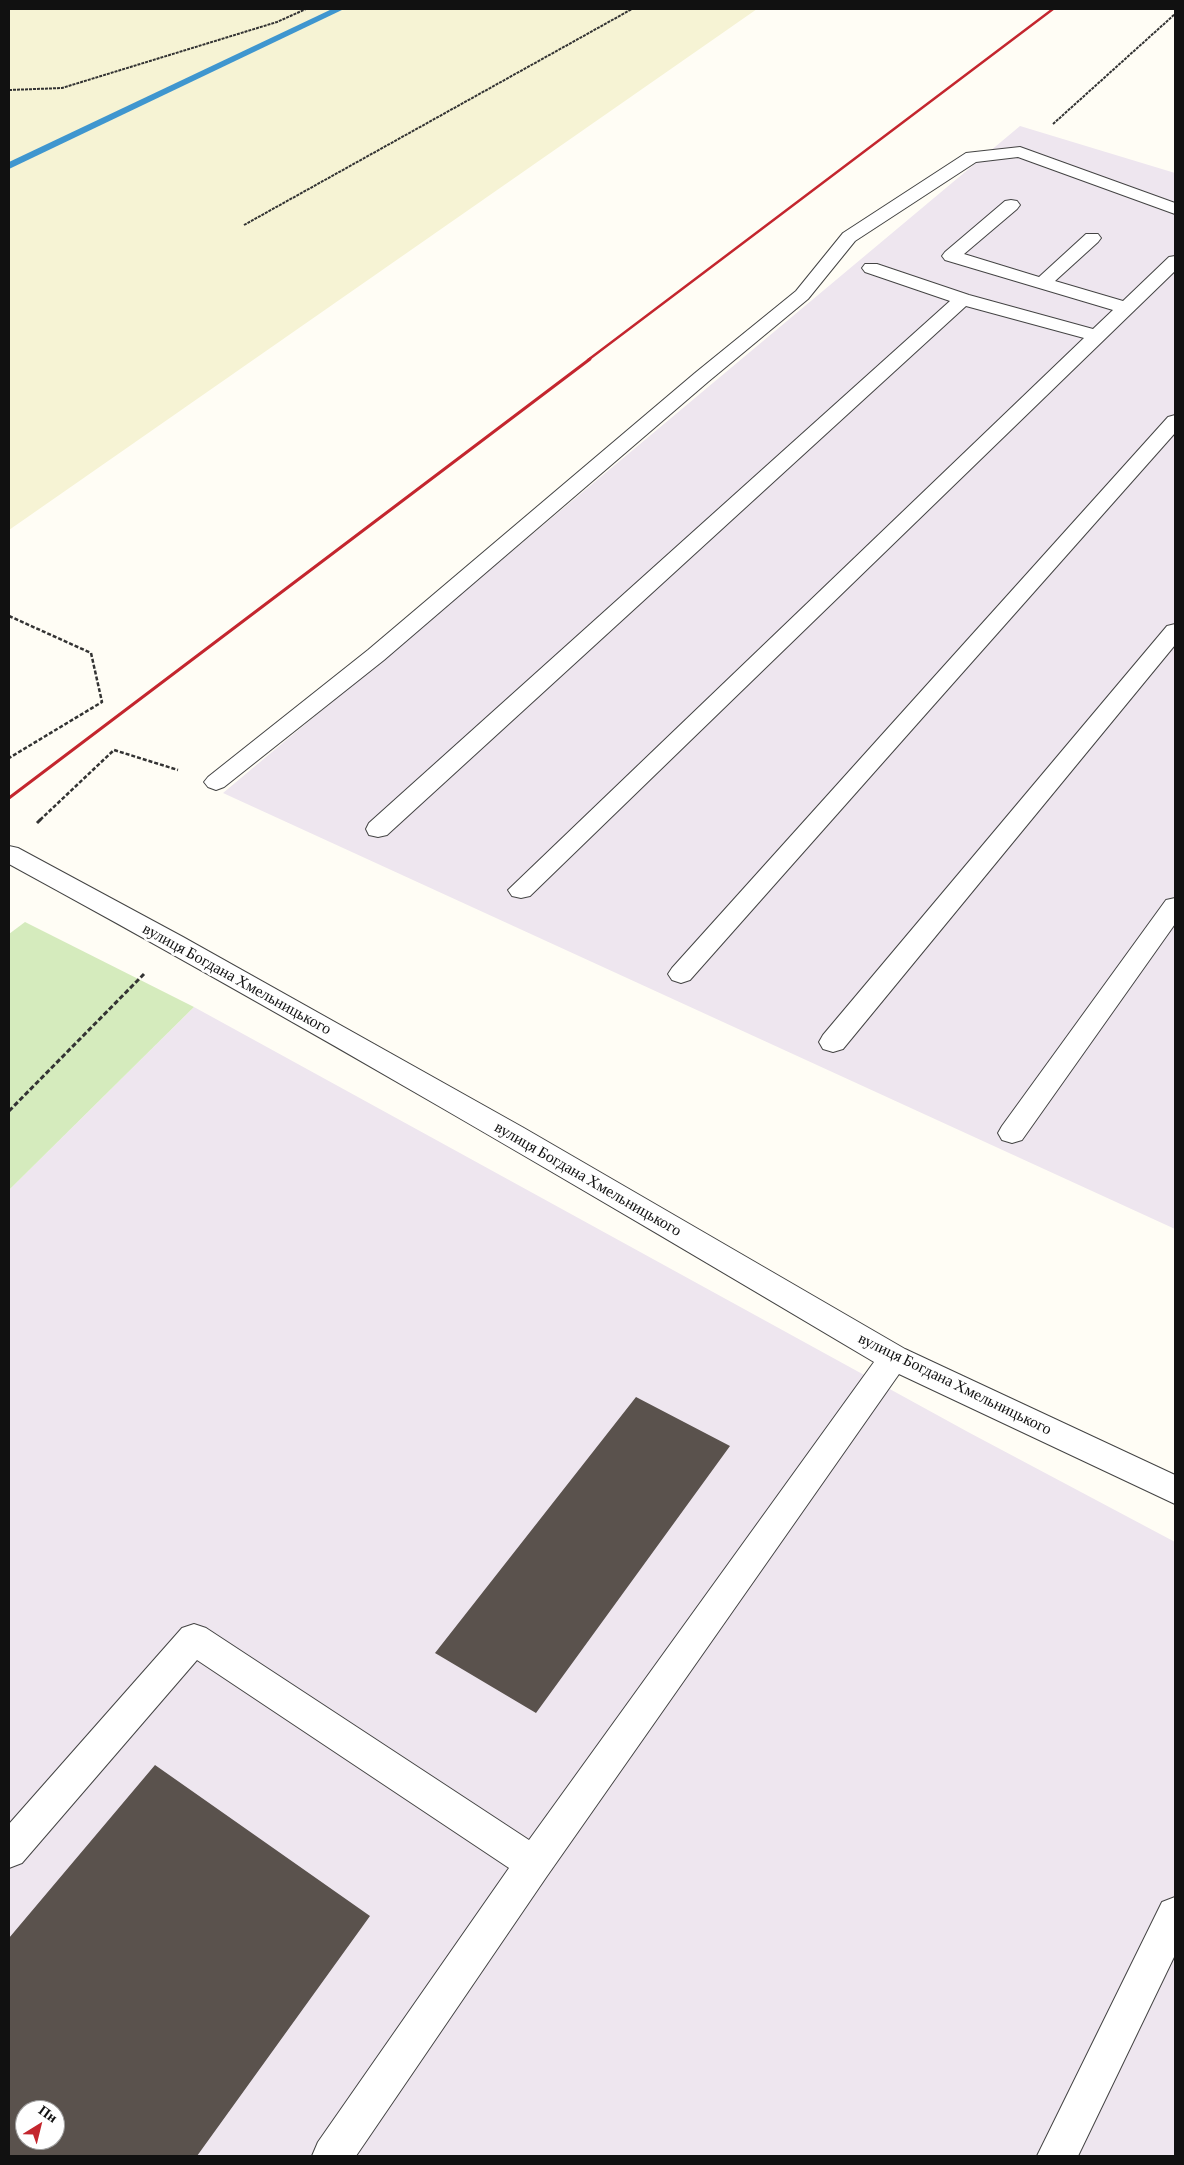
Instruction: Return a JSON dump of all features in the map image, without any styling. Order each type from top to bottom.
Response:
[{"type":"lane","points":[[216,782],[376,655],[702,377],[802,296],[849,237],[972,157],[1020,152],[1175,209]]},
{"type":"lane","points":[[1010,205],[951,256],[1126,308]]},
{"type":"lane","points":[[1043,283],[1092,238]]},
{"type":"lane","points":[[522,890],[1175,261]]},
{"type":"lane","points":[[871,268],[963,298],[1097,336]]},
{"type":"lane","points":[[378,829],[963,298]]},
{"type":"lane","points":[[681,974],[1175,421]]},
{"type":"lane","points":[[833,1042],[1175,631]]},
{"type":"lane","name":"вулиця Богдана Хмельницького","points":[[9,854],[174,943],[514,1135],[894,1358],[1175,1490]]},
{"type":"lane","points":[[1012,1133],[1175,906]]},
{"type":"lane","points":[[332,2156],[534,1864],[894,1358]]},
{"type":"lane","points":[[13,1839],[194,1639],[534,1864]]},
{"type":"lane","points":[[1057,2156],[1175,1915]]},
{"type":"path","points":[[9,90],[62,88],[277,22],[306,9]]},
{"type":"path","points":[[244,225],[632,9]]},
{"type":"path","points":[[1020,152],[1175,14]]},
{"type":"path","points":[[9,616],[91,653],[102,702],[9,758]]},
{"type":"path","points":[[30,829],[114,750],[216,782]]},
{"type":"path","points":[[9,1111],[174,943]]},
{"type":"shaded area","points":[[9,9],[757,9],[9,530]]},
{"type":"shaded area","points":[[1020,126],[1175,173],[1175,1229],[223,793]]},
{"type":"shaded area","points":[[194,1007],[968,1432],[1175,1542],[1175,2156],[9,2156],[9,1190]]},
{"type":"green space","points":[[25,922],[194,1007],[9,1190],[9,934]]},
{"type":"building","points":[[636,1397],[730,1446],[536,1713],[435,1653]]},
{"type":"building","points":[[155,1765],[370,1916],[197,2156],[9,2156],[9,1938]]},
{"type":"waterway","points":[[9,166],[339,9]]},
{"type":"railway","points":[[588,360],[1053,9]]},
{"type":"railway","points":[[9,798],[590,359]]}]
